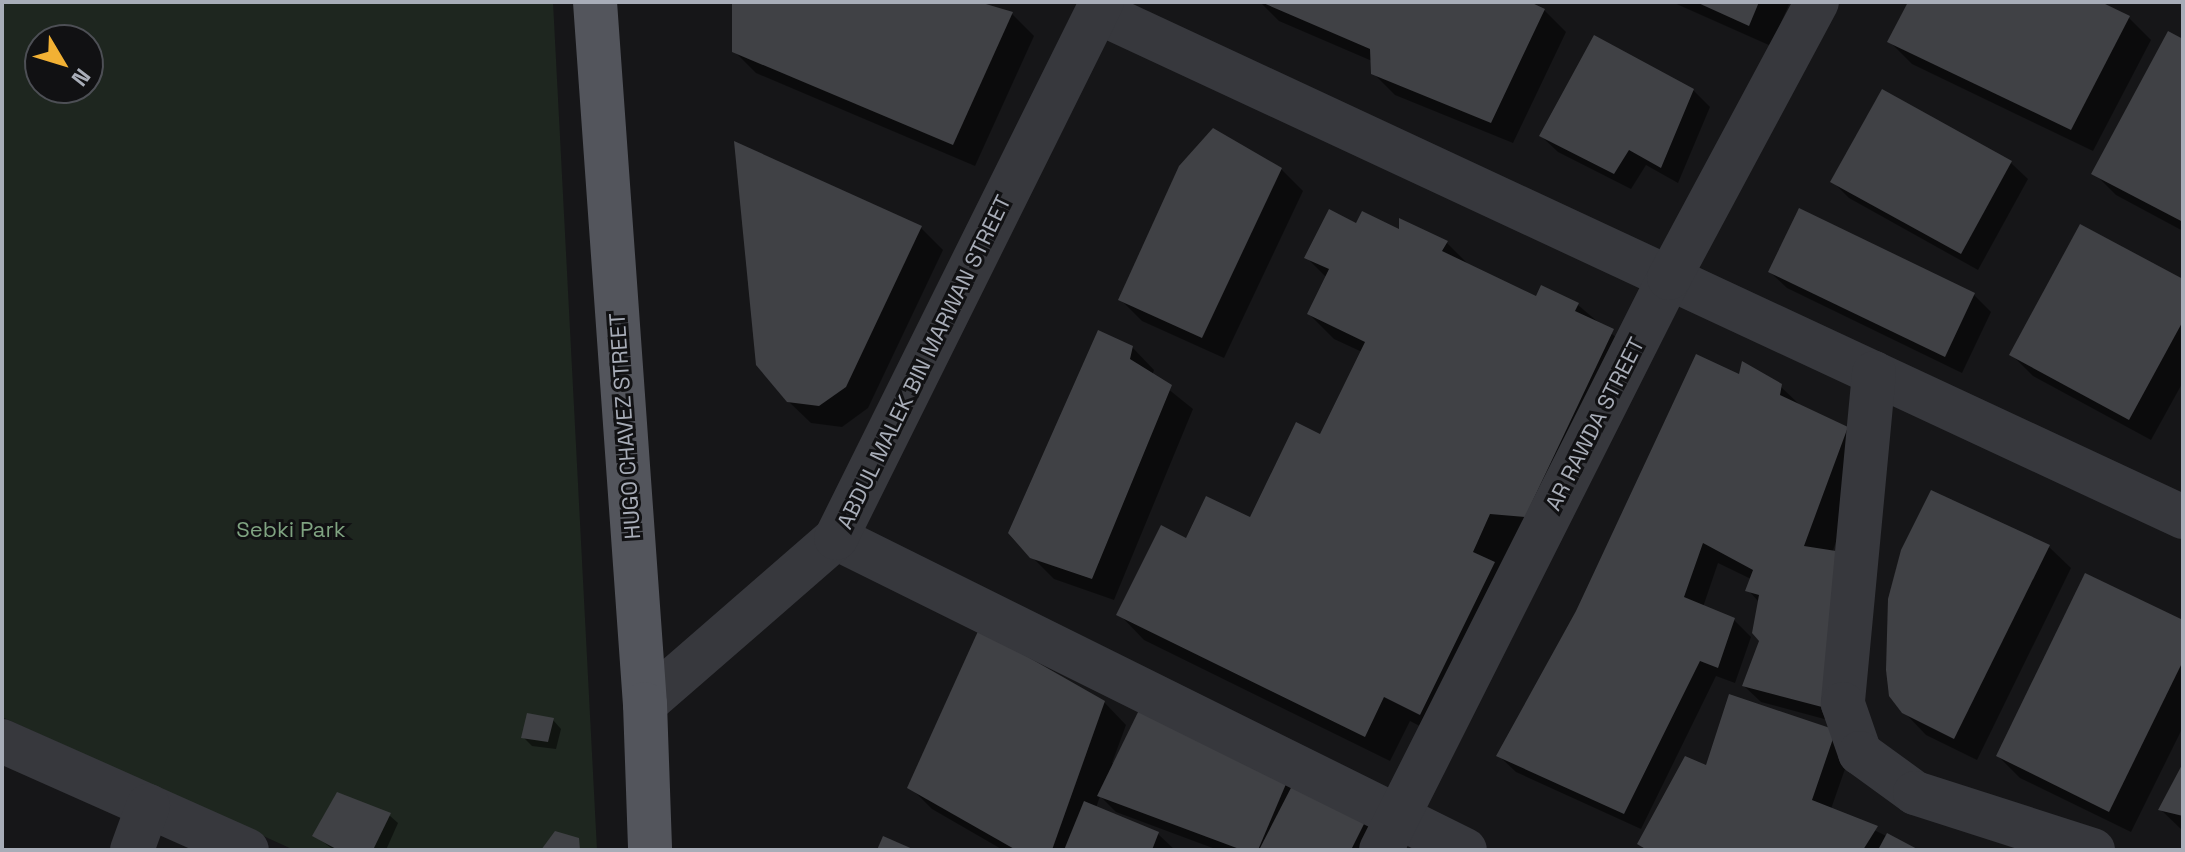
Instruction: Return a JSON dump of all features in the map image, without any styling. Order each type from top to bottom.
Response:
[{"type":"main road","name":"HUGO CHAVEZ STREET","points":[[595,2],[645,704],[650,850]]},
{"type":"street","name":"AR RAWDA STREET","points":[[1389,834],[1669,278],[1817,2]]},
{"type":"street","name":"ABDUL MALEK BIN MARWAN STREET","points":[[645,704],[836,538],[1100,7]]},
{"type":"street","points":[[1100,7],[1669,278],[2183,517]]},
{"type":"street","points":[[1874,373],[1843,704],[1860,753],[1915,793],[2093,850]]},
{"type":"street","points":[[836,538],[1389,834],[1465,850]]},
{"type":"street","points":[[2,741],[247,850]]},
{"type":"street","points":[[132,850],[148,806]]},
{"type":"green space","name":"Sebki Park","points":[[2,2],[553,2],[597,850],[294,850],[2,717]]},
{"type":"building","points":[[732,2],[979,2],[1013,12],[953,145],[732,52]]},
{"type":"building","points":[[1261,2],[1530,2],[1545,9],[1491,123],[1371,74],[1370,49]]},
{"type":"building","points":[[1696,2],[1759,2],[1749,26]]},
{"type":"building","points":[[1908,2],[2101,2],[2130,16],[2071,130],[1887,42]]},
{"type":"building","points":[[2168,31],[2183,39],[2183,222],[2091,174]]},
{"type":"building","points":[[1594,35],[1694,89],[1661,168],[1629,150],[1614,174],[1539,136]]},
{"type":"building","points":[[1882,89],[2012,161],[1961,254],[1830,182]]},
{"type":"building","points":[[1213,128],[1282,168],[1202,338],[1118,300],[1179,166]]},
{"type":"building","points":[[734,141],[922,226],[846,387],[819,406],[787,402],[756,365]]},
{"type":"building","points":[[1799,208],[1975,293],[1945,357],[1768,272]]},
{"type":"building","points":[[1329,209],[1356,223],[1362,211],[1399,229],[1399,218],[1448,241],[1442,251],[1536,296],[1541,285],[1579,303],[1575,311],[1614,329],[1525,517],[1490,514],[1473,552],[1495,562],[1420,715],[1384,697],[1365,737],[1116,615],[1161,525],[1186,538],[1206,496],[1250,517],[1296,422],[1320,434],[1365,342],[1307,314],[1329,269],[1304,258]]},
{"type":"building","points":[[2080,224],[2183,279],[2183,321],[2129,420],[2009,355]]},
{"type":"building","points":[[1098,330],[1133,346],[1130,359],[1172,385],[1092,579],[1030,558],[1008,533]]},
{"type":"building","points":[[1696,354],[1739,374],[1742,361],[1782,384],[1780,395],[1848,427],[1804,546],[1849,553],[1822,707],[1742,686],[1759,641],[1752,633],[1759,595],[1745,591],[1753,570],[1703,543],[1684,597],[1735,618],[1718,668],[1700,661],[1624,814],[1496,756],[1576,611]]},
{"type":"building","points":[[1931,490],[2050,545],[1954,739],[1902,713],[1889,696],[1886,670],[1888,599],[1901,550]]},
{"type":"building","points":[[2085,573],[2183,620],[2183,661],[2109,812],[1996,756]]},
{"type":"building","points":[[979,629],[1105,701],[1052,850],[1016,850],[907,788]]},
{"type":"building","points":[[1729,694],[1836,730],[1812,800],[1878,826],[1863,850],[1647,850],[1637,844],[1685,756],[1706,765]]},
{"type":"building","points":[[1140,708],[1286,784],[1258,850],[1242,850],[1097,796]]},
{"type":"building","points":[[527,713],[554,718],[548,742],[521,738]]},
{"type":"building","points":[[2183,763],[2183,816],[2158,810]]},
{"type":"building","points":[[1295,780],[1367,818],[1351,850],[1259,850]]},
{"type":"building","points":[[337,792],[391,813],[373,850],[338,850],[312,836]]},
{"type":"building","points":[[1084,801],[1159,832],[1152,850],[1064,850]]},
{"type":"building","points":[[555,831],[579,838],[580,850],[541,850]]},
{"type":"building","points":[[1887,833],[1919,850],[1878,850]]},
{"type":"building","points":[[883,836],[915,850],[877,850]]}]
